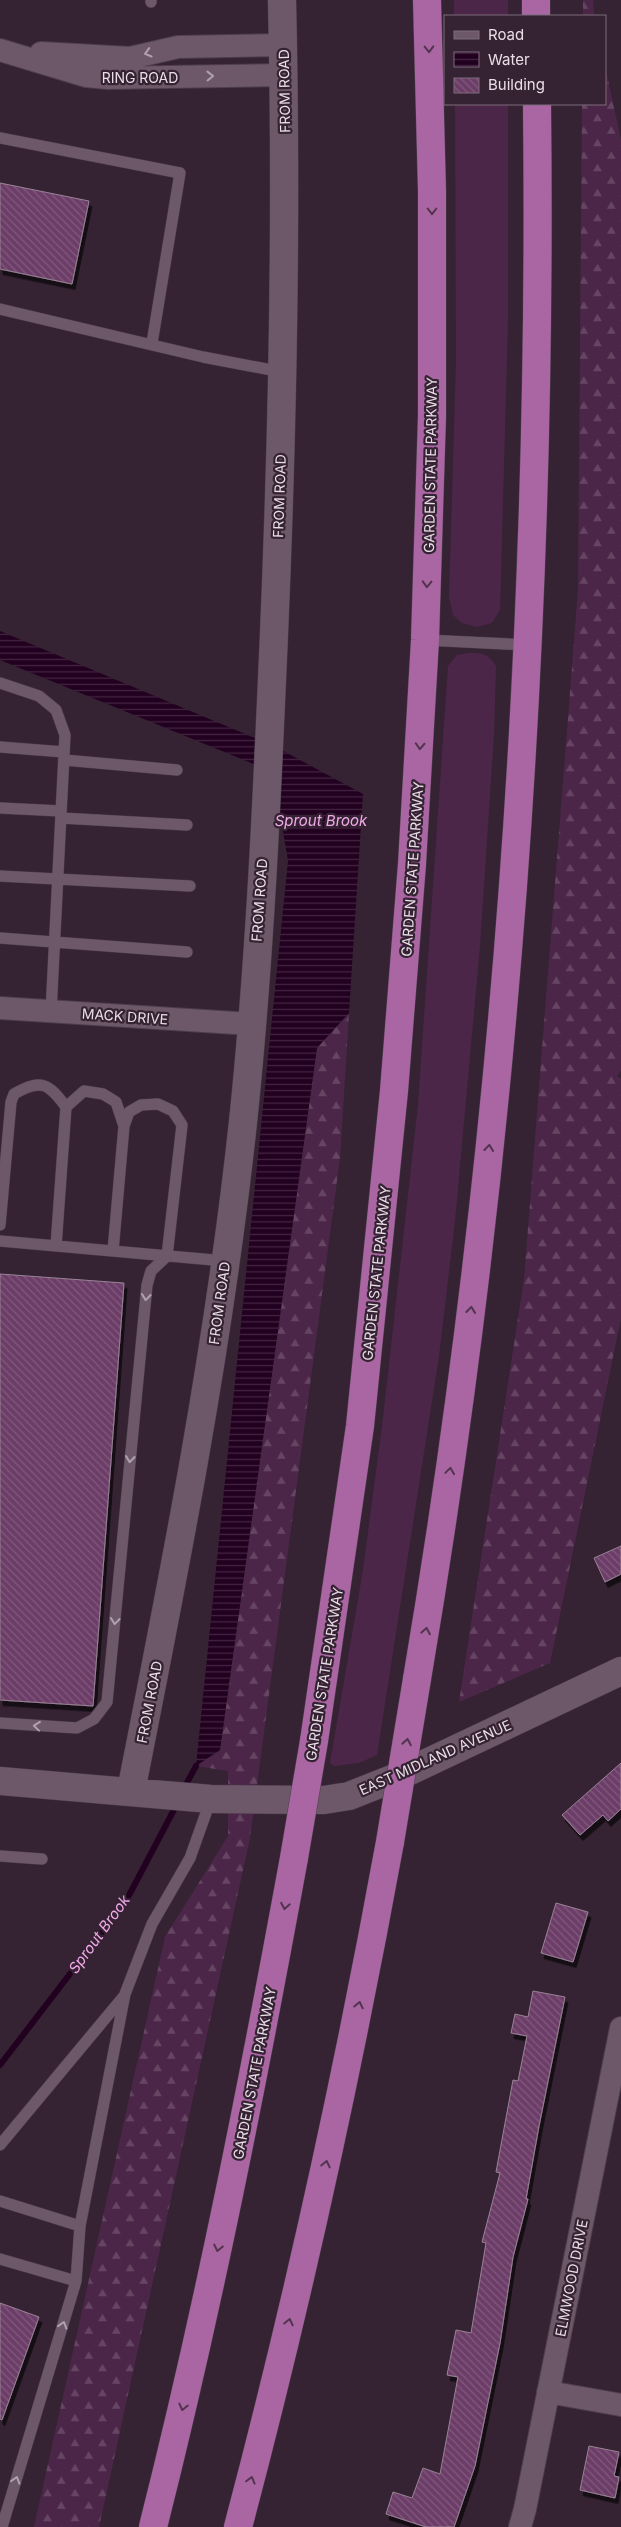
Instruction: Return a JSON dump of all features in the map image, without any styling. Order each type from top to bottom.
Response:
[{"type":"highway","name":"GARDEN STATE PARKWAY","points":[[153,2527],[213,2275],[245,2119],[314,1741],[359,1436],[404,980],[425,640],[432,416],[433,302],[427,0]]},
{"type":"highway","points":[[536,0],[536,15]]},
{"type":"highway","points":[[238,2527],[268,2413],[335,2122],[390,1842],[418,1679],[453,1452],[482,1208],[507,945],[528,645],[537,315],[537,105]]},
{"type":"street","name":"FROM ROAD","points":[[131,1791],[181,1536],[207,1387],[243,1123],[271,716],[284,372],[284,75],[282,0]]},
{"type":"street","points":[[4,50],[130,58],[178,47],[283,45]]},
{"type":"street","name":"RING ROAD","points":[[4,50],[86,76],[108,78],[284,75]]},
{"type":"street","name":"MACK DRIVE","points":[[0,1008],[251,1024]]},
{"type":"street","name":"EAST MIDLAND AVENUE","points":[[0,1781],[214,1799],[324,1800],[349,1796],[397,1777],[621,1671]]},
{"type":"street","name":"ELMWOOD DRIVE","points":[[520,2527],[621,2028]]},
{"type":"street","points":[[548,2392],[621,2405]]},
{"type":"lane","points":[[0,138],[180,173],[152,343]]},
{"type":"lane","points":[[0,309],[152,343],[203,357],[284,372]]},
{"type":"lane","points":[[425,640],[528,645]]},
{"type":"lane","points":[[0,683],[39,696],[56,710],[65,735],[51,1012]]},
{"type":"lane","points":[[0,747],[177,770]]},
{"type":"lane","points":[[0,808],[61,815],[187,824]]},
{"type":"lane","points":[[0,876],[190,886]]},
{"type":"lane","points":[[0,938],[187,952]]},
{"type":"lane","points":[[0,1225],[11,1102],[14,1094],[31,1085],[48,1086],[57,1093],[66,1107],[56,1246]]},
{"type":"lane","points":[[66,1107],[84,1091],[103,1094],[116,1102],[124,1126]]},
{"type":"lane","points":[[0,1723],[77,1728],[94,1719],[107,1702],[147,1285],[151,1271],[167,1256],[182,1125],[173,1111],[158,1104],[141,1105],[129,1112],[124,1126],[113,1251]]},
{"type":"lane","points":[[0,1241],[225,1261]]},
{"type":"lane","points":[[2,2527],[76,2281],[80,2226],[125,1994],[152,1924],[190,1858],[201,1826],[214,1799]]},
{"type":"lane","points":[[0,1856],[42,1859]]},
{"type":"lane","points":[[0,2145],[125,1994]]},
{"type":"lane","points":[[0,2200],[80,2226]]},
{"type":"lane","points":[[0,2259],[76,2281]]},
{"type":"green space","points":[[454,0],[508,0],[508,15],[454,15]]},
{"type":"green space","points":[[583,0],[593,0],[594,15],[583,15]]},
{"type":"green space","points":[[606,71],[621,140],[621,1070],[617,1076],[621,1079],[621,1318],[550,1663],[459,1702],[524,1279],[578,590],[582,105],[606,105]]},
{"type":"green space","points":[[455,105],[508,105],[508,319],[500,610],[492,623],[477,627],[462,623],[453,615],[449,597],[456,361]]},
{"type":"green space","points":[[469,653],[485,655],[496,666],[494,734],[480,946],[455,1221],[439,1356],[377,1755],[359,1763],[334,1766],[330,1763],[363,1570],[383,1418],[418,1105],[448,666],[457,655]]},
{"type":"green space","points":[[349,1013],[340,1158],[250,1838],[99,2527],[34,2527],[165,1937],[228,1836],[228,1771],[196,1766],[220,1750],[317,1048]]},
{"type":"water","name":"Sprout Brook","points":[[0,631],[276,747],[363,794],[349,1013],[317,1048],[220,1750],[196,1766],[288,861],[273,772],[0,660]]},
{"type":"building","points":[[0,183],[89,201],[72,284],[0,269]]},
{"type":"building","points":[[0,1274],[124,1283],[93,1706],[0,1700]]},
{"type":"building","points":[[621,1546],[621,1574],[605,1582],[594,1558]]},
{"type":"building","points":[[621,1763],[621,1809],[608,1821],[603,1815],[580,1835],[562,1815]]},
{"type":"building","points":[[556,1903],[588,1912],[573,1962],[541,1953]]},
{"type":"building","points":[[533,1991],[565,1997],[539,2126],[526,2199],[528,2199],[513,2257],[500,2343],[475,2466],[454,2527],[426,2527],[386,2514],[393,2492],[412,2498],[423,2468],[440,2474],[458,2377],[447,2375],[456,2330],[471,2333],[486,2243],[482,2242],[500,2173],[496,2172],[513,2080],[518,2081],[527,2036],[511,2033],[515,2014],[528,2017]]},
{"type":"building","points":[[0,2303],[39,2317],[2,2420],[0,2419]]},
{"type":"building","points":[[589,2446],[619,2452],[614,2476],[619,2477],[615,2498],[580,2490]]},
{"type":"waterway","name":"Sprout Brook","points":[[183,1790],[196,1766]]},
{"type":"waterway","name":"Sprout Brook","points":[[0,2065],[126,1901],[177,1804]]}]
